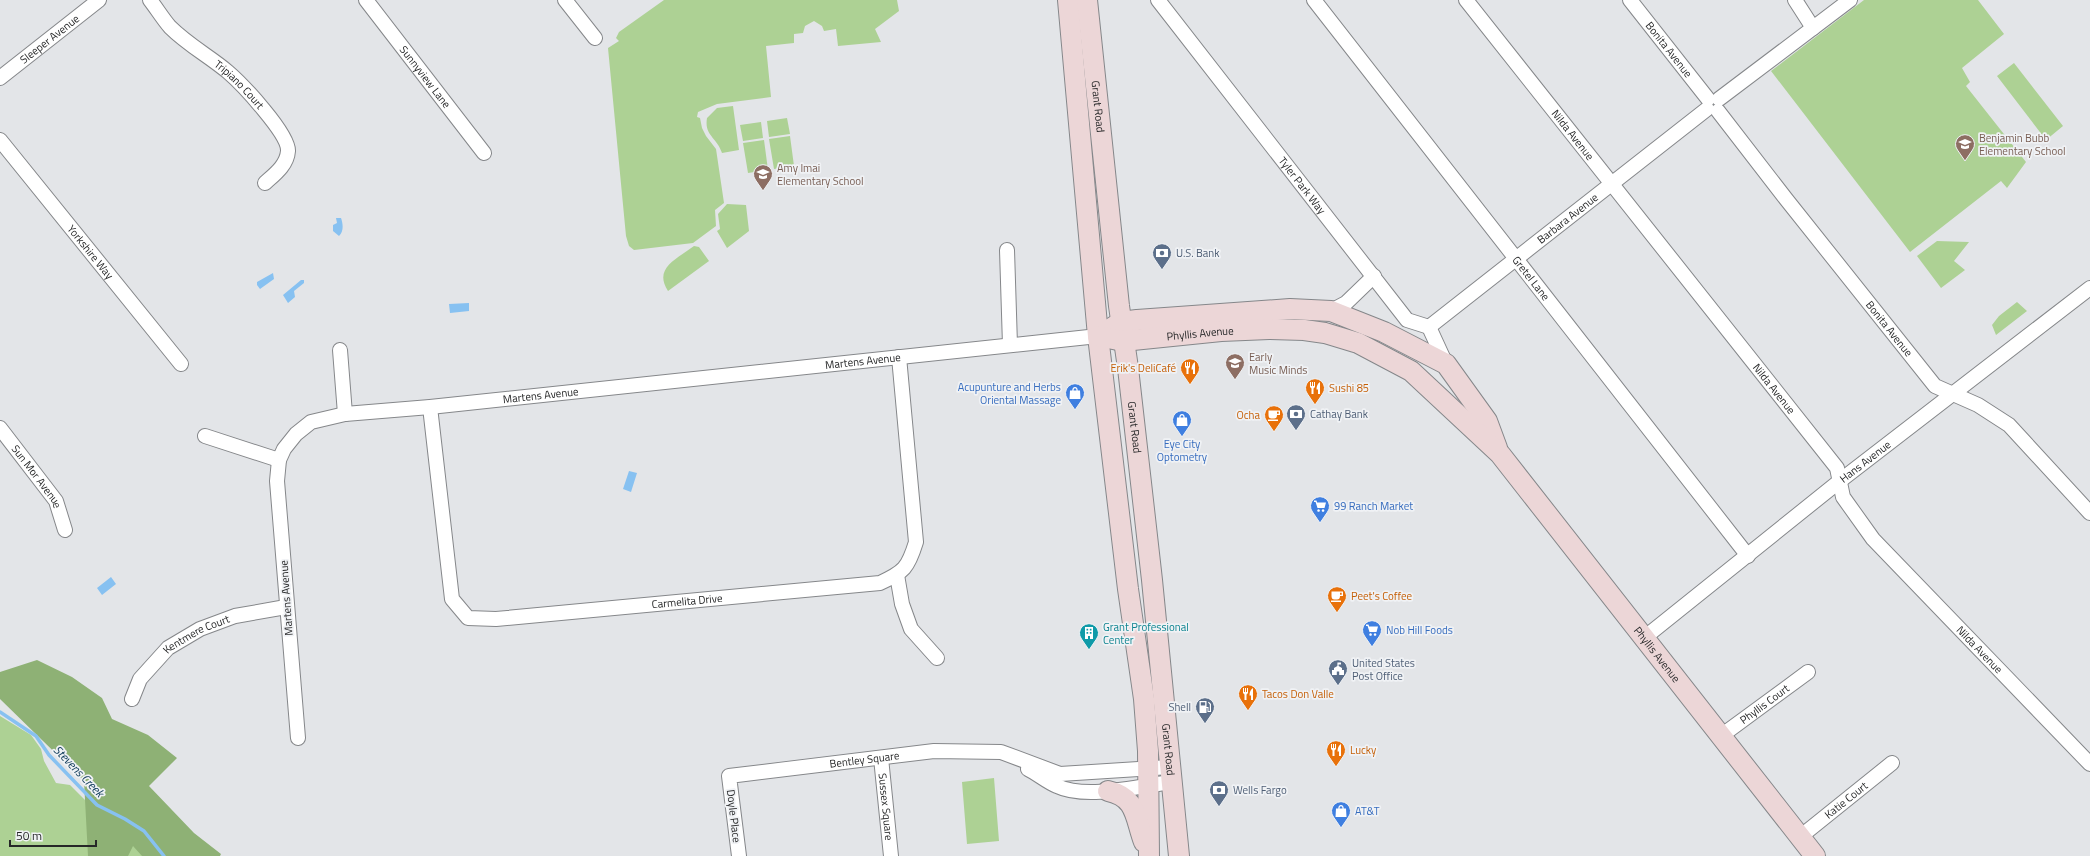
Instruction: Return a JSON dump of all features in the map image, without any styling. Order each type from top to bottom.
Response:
[{"type":"main road","name":"Grant Road","points":[[1068,0],[1098,336],[1128,589],[1144,699],[1149,777],[1149,856]]},
{"type":"main road","name":"Grant Road","points":[[1087,0],[1122,332],[1152,580],[1179,856]]},
{"type":"main road","name":"Phyllis Avenue","points":[[1098,336],[1269,310],[1331,311],[1384,332],[1446,364],[1487,421],[1500,454]]},
{"type":"main road","name":"Phyllis Avenue","points":[[1122,332],[1222,331],[1269,328],[1304,330],[1325,333],[1358,343],[1411,371],[1500,454],[1815,856]]},
{"type":"main road","points":[[1108,791],[1120,794],[1132,803],[1149,856]]},
{"type":"street","name":"Sleeper Avenue","points":[[0,78],[99,0]]},
{"type":"street","name":"Tripiano Court","points":[[150,0],[170,26],[193,48],[228,72],[253,98],[284,139],[288,151],[283,166],[265,183]]},
{"type":"street","name":"Sunnyview Lane","points":[[366,0],[484,153]]},
{"type":"street","points":[[565,0],[595,38]]},
{"type":"street","name":"Tyler Park Way","points":[[1158,0],[1407,320],[1428,327]]},
{"type":"street","name":"Gretel Lane","points":[[1314,0],[1748,556]]},
{"type":"street","name":"Nilda Avenue","points":[[1466,0],[1837,468],[1841,480],[1843,497],[1873,539],[2090,764]]},
{"type":"street","name":"Bonita Avenue","points":[[1630,0],[1935,386],[1978,405],[2008,425],[2090,513]]},
{"type":"street","points":[[1795,0],[1813,28]]},
{"type":"street","name":"Barbara Avenue","points":[[1428,327],[1850,0]]},
{"type":"street","name":"Yorkshire Way","points":[[0,140],[182,364]]},
{"type":"street","points":[[1008,250],[1010,345]]},
{"type":"street","points":[[1331,311],[1346,303],[1374,276]]},
{"type":"street","name":"Hans Avenue","points":[[1644,638],[1841,480],[2090,288]]},
{"type":"street","points":[[1428,327],[1446,364]]},
{"type":"street","name":"Martens Avenue","points":[[298,738],[286,607],[277,481],[279,460],[284,449],[296,434],[311,422],[345,414],[430,407],[1098,336]]},
{"type":"street","points":[[340,350],[345,414]]},
{"type":"street","name":"Carmelita Drive","points":[[430,407],[452,599],[468,618],[496,619],[880,583],[897,575],[910,562],[916,542],[899,357]]},
{"type":"street","name":"Sun Mor Avenue","points":[[0,428],[56,500],[65,530]]},
{"type":"street","points":[[205,436],[279,460]]},
{"type":"street","points":[[897,575],[902,604],[911,629],[937,658]]},
{"type":"street","name":"Kentmere Court","points":[[132,699],[140,679],[168,648],[200,629],[235,616],[286,607]]},
{"type":"street","name":"Phyllis Court","points":[[1721,736],[1808,672]]},
{"type":"street","name":"Bentley Square","points":[[729,776],[934,751],[1001,752],[1060,774],[1149,777],[1170,774]]},
{"type":"street","name":"Bentley Square","points":[[1001,752],[1058,787],[1081,792],[1108,791],[1149,777]]},
{"type":"street","name":"Sussex Square","points":[[881,758],[891,856]]},
{"type":"street","name":"Katie Court","points":[[1800,837],[1892,763]]},
{"type":"street","name":"Doyle Place","points":[[729,776],[739,856]]},
{"type":"green space","points":[[664,0],[897,0],[899,11],[875,29],[881,42],[838,46],[836,29],[824,31],[822,26],[814,21],[805,26],[803,33],[794,34],[794,43],[766,46],[771,97],[717,104],[698,112],[697,117],[700,118],[702,128],[716,149],[724,203],[715,210],[716,226],[693,243],[634,250],[629,246],[626,236],[608,48],[619,41],[616,38],[619,32]]},
{"type":"green space","points":[[1864,0],[1978,0],[2004,34],[1962,68],[1970,82],[1966,86],[2026,162],[2007,188],[2001,181],[1910,252],[1771,71]]},
{"type":"green space","points":[[2014,63],[2063,126],[2046,140],[1997,76]]},
{"type":"green space","points":[[733,106],[739,150],[722,153],[707,129],[707,118],[717,108]]},
{"type":"green space","points":[[787,118],[790,134],[769,137],[767,121]]},
{"type":"green space","points":[[761,122],[763,138],[743,141],[740,125]]},
{"type":"green space","points":[[790,136],[794,166],[774,169],[769,139]]},
{"type":"green space","points":[[764,140],[768,170],[748,173],[743,143]]},
{"type":"green space","points":[[727,204],[746,205],[749,231],[727,248],[717,231],[720,229],[718,214]]},
{"type":"green space","points":[[1937,241],[1969,242],[1954,261],[1965,270],[1941,288],[1917,256]]},
{"type":"green space","points":[[694,246],[699,247],[709,261],[668,291],[664,283],[663,276],[665,270],[674,260]]},
{"type":"green space","points":[[2017,302],[2027,311],[1996,335],[1992,325],[1999,316]]},
{"type":"green space","points":[[37,660],[72,677],[102,698],[112,719],[148,735],[177,758],[149,786],[194,833],[221,854],[220,856],[142,856],[133,846],[128,856],[88,856],[84,781],[0,699],[0,672]]},
{"type":"green space","points":[[0,716],[31,735],[41,749],[44,761],[56,783],[70,785],[106,821],[156,856],[0,856]]},
{"type":"green space","points":[[994,778],[999,841],[967,844],[962,782]]},
{"type":"water","points":[[336,218],[341,218],[343,227],[339,236],[333,231],[333,225],[337,223]]},
{"type":"water","points":[[273,273],[274,279],[260,289],[257,282]]},
{"type":"water","points":[[301,280],[304,280],[304,283],[294,291],[295,297],[288,303],[283,295]]},
{"type":"water","points":[[469,303],[469,311],[450,313],[449,304]]},
{"type":"water","points":[[629,471],[637,473],[631,492],[623,489]]},
{"type":"water","points":[[111,577],[116,584],[102,595],[97,588]]},
{"type":"waterway","name":"Stevens Creek","points":[[0,712],[36,736],[49,755],[97,805],[125,819],[144,831],[164,856]]},
{"type":"place","name":"Benjamin Bubb Elementary School","points":[[1965,161]]},
{"type":"place","name":"Amy Imai Elementary School","points":[[763,191]]},
{"type":"place","name":"U.S. Bank","points":[[1162,270]]},
{"type":"place","name":"Early Music Minds","points":[[1235,380]]},
{"type":"place","name":"Erik's DeliCafé","points":[[1190,385]]},
{"type":"place","name":"Sushi 85","points":[[1315,405]]},
{"type":"place","name":"Acupunture and Herbs Oriental Massage","points":[[1075,410]]},
{"type":"place","name":"Cathay Bank","points":[[1296,431]]},
{"type":"place","name":"Ocha","points":[[1274,432]]},
{"type":"place","name":"Eye City Optometry","points":[[1182,437]]},
{"type":"place","name":"99 Ranch Market","points":[[1320,523]]},
{"type":"place","name":"Peet's Coffee","points":[[1337,613]]},
{"type":"place","name":"Nob Hill Foods","points":[[1372,647]]},
{"type":"place","name":"Grant Professional Center","points":[[1089,650]]},
{"type":"place","name":"United States Post Office","points":[[1338,686]]},
{"type":"place","name":"Tacos Don Valle","points":[[1248,711]]},
{"type":"place","name":"Shell","points":[[1205,724]]},
{"type":"place","name":"Lucky","points":[[1336,767]]},
{"type":"place","name":"Wells Fargo","points":[[1219,807]]},
{"type":"place","name":"AT&T","points":[[1341,828]]}]
